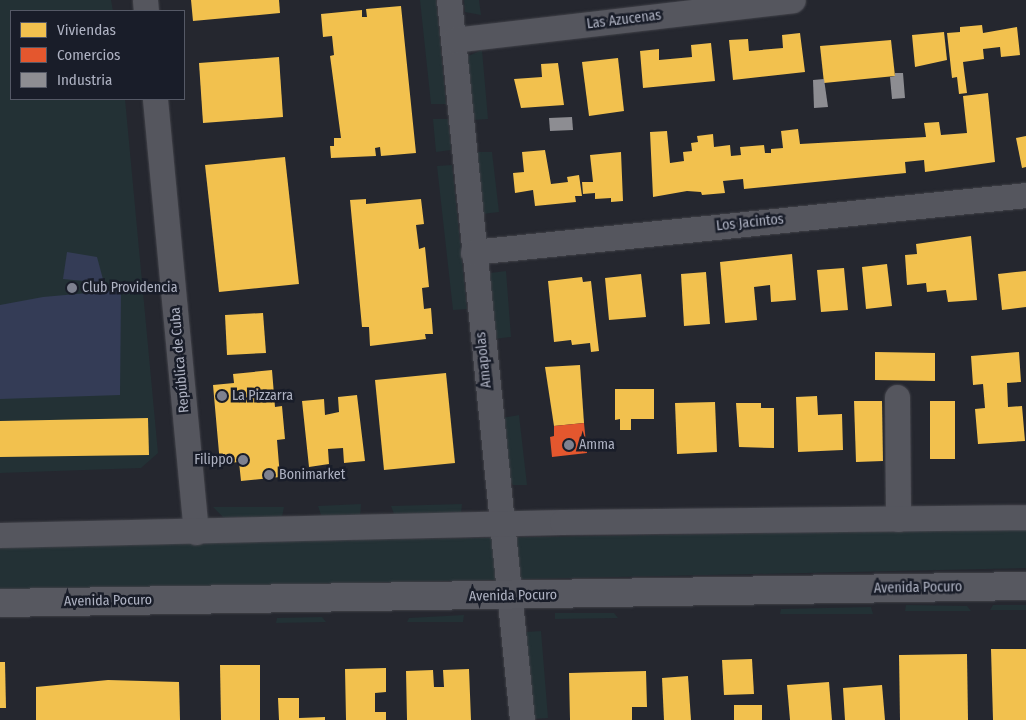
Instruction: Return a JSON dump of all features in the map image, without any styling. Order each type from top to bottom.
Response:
[{"type":"main road","name":"Avenida Pocuro","points":[[0,603],[1026,586]]},
{"type":"street","name":"Amapolas","points":[[450,0],[473,252],[522,720]]},
{"type":"street","name":"Las Azucenas","points":[[454,40],[793,0]]},
{"type":"street","name":"República de Cuba","points":[[155,100],[196,532]]},
{"type":"street","name":"Los Jacintos","points":[[473,252],[1026,195]]},
{"type":"street","points":[[897,397],[898,519]]},
{"type":"street","points":[[0,535],[502,524],[1026,517]]},
{"type":"shaded area","name":"Club Providencia","points":[[0,0],[111,0],[113,10],[10,10],[10,100],[125,100],[158,453],[141,468],[0,473]]},
{"type":"shaded area","points":[[420,0],[436,0],[446,104],[431,104]]},
{"type":"shaded area","points":[[464,0],[479,0],[481,15],[465,12]]},
{"type":"shaded area","points":[[482,50],[488,119],[473,120],[466,57]]},
{"type":"shaded area","points":[[433,119],[448,119],[451,150],[436,152]]},
{"type":"shaded area","points":[[476,152],[492,152],[499,212],[482,214]]},
{"type":"shaded area","points":[[452,165],[467,309],[453,310],[437,166]]},
{"type":"shaded area","points":[[506,271],[511,337],[494,339],[488,278],[490,273]]},
{"type":"shaded area","points":[[519,415],[527,485],[513,485],[508,479],[502,418]]},
{"type":"shaded area","points":[[361,504],[360,518],[322,518],[318,506]]},
{"type":"shaded area","points":[[462,504],[461,514],[394,514],[391,506]]},
{"type":"shaded area","points":[[213,507],[284,507],[282,517],[225,519]]},
{"type":"shaded area","points":[[1026,529],[1026,568],[0,591],[0,546]]},
{"type":"shaded area","points":[[906,605],[967,606],[971,611],[905,611]]},
{"type":"shaded area","points":[[993,605],[1026,605],[1026,610],[990,610]]},
{"type":"shaded area","points":[[871,607],[873,614],[780,614],[781,609]]},
{"type":"shaded area","points":[[555,613],[614,613],[618,618],[555,619]]},
{"type":"shaded area","points":[[464,615],[463,622],[407,622],[409,618]]},
{"type":"shaded area","points":[[322,617],[326,622],[276,623],[277,618]]},
{"type":"shaded area","points":[[541,631],[548,718],[533,719],[526,632]]},
{"type":"water","name":"Club Providencia","points":[[67,252],[97,257],[104,283],[63,279]]},
{"type":"water","name":"Club Providencia","points":[[121,290],[120,395],[0,399],[0,305],[43,297]]},
{"type":"building: Viviendas","points":[[191,0],[279,0],[280,13],[193,21]]},
{"type":"building: Viviendas","points":[[401,6],[416,153],[381,156],[380,147],[375,148],[376,156],[331,158],[330,146],[334,146],[334,138],[341,138],[330,56],[334,55],[332,36],[323,37],[321,14],[362,10],[362,17],[367,17],[366,9]]},
{"type":"building: Viviendas","points":[[982,25],[983,33],[1017,27],[1020,55],[1001,57],[1000,47],[983,49],[984,59],[963,62],[967,93],[959,94],[957,77],[952,78],[947,33],[960,32],[960,27]]},
{"type":"building: Viviendas","points":[[944,32],[947,60],[915,67],[912,35]]},
{"type":"building: Viviendas","points":[[800,33],[805,72],[733,80],[729,40],[748,39],[749,51],[783,48],[782,35]]},
{"type":"building: Viviendas","points":[[891,40],[895,76],[824,83],[820,46]]},
{"type":"building: Viviendas","points":[[711,43],[715,81],[643,88],[640,51],[659,49],[659,60],[692,57],[691,45]]},
{"type":"building: Viviendas","points":[[279,57],[283,117],[203,123],[199,63]]},
{"type":"building: Viviendas","points":[[618,58],[624,111],[589,116],[582,62]]},
{"type":"building: Viviendas","points":[[558,63],[564,105],[521,108],[514,79],[542,77],[541,64]]},
{"type":"building: Viviendas","points":[[988,93],[995,162],[925,172],[924,160],[905,162],[906,173],[744,189],[743,179],[723,181],[725,193],[702,195],[701,192],[687,191],[653,197],[650,132],[667,131],[670,163],[684,161],[683,152],[692,151],[691,143],[698,142],[697,136],[713,134],[714,147],[730,145],[731,156],[741,155],[740,147],[764,145],[765,153],[771,153],[771,149],[783,148],[781,131],[798,129],[800,144],[926,137],[924,123],[939,122],[941,135],[967,133],[963,96]]},
{"type":"building: Viviendas","points":[[1026,136],[1026,167],[1022,168],[1016,138]]},
{"type":"building: Viviendas","points":[[545,150],[551,184],[568,182],[567,177],[579,175],[582,196],[575,196],[576,202],[535,206],[533,190],[515,193],[513,173],[524,172],[522,152]]},
{"type":"building: Viviendas","points":[[621,152],[623,201],[611,202],[611,198],[595,199],[595,193],[583,194],[582,182],[593,182],[590,155]]},
{"type":"building: Viviendas","points":[[285,157],[299,284],[219,292],[205,165]]},
{"type":"building: Viviendas","points":[[366,199],[366,204],[421,199],[424,224],[416,225],[419,249],[425,247],[429,287],[422,288],[424,309],[431,308],[433,334],[425,334],[426,339],[370,346],[369,327],[362,327],[350,200]]},
{"type":"building: Viviendas","points":[[971,236],[977,300],[948,302],[946,290],[927,292],[926,283],[907,285],[905,255],[917,254],[916,244]]},
{"type":"building: Viviendas","points":[[792,254],[796,300],[771,302],[770,285],[754,287],[757,320],[725,323],[720,262]]},
{"type":"building: Viviendas","points":[[887,264],[892,306],[866,309],[862,267]]},
{"type":"building: Viviendas","points":[[844,268],[848,310],[821,312],[817,270]]},
{"type":"building: Viviendas","points":[[1026,271],[1026,307],[1002,310],[998,274]]},
{"type":"building: Viviendas","points":[[706,272],[710,324],[684,326],[681,274]]},
{"type":"building: Viviendas","points":[[641,274],[646,317],[609,320],[605,278]]},
{"type":"building: Viviendas","points":[[582,277],[583,282],[591,281],[599,351],[591,352],[590,343],[572,345],[571,340],[554,342],[548,281]]},
{"type":"building: Viviendas","points":[[263,313],[266,353],[227,355],[225,315]]},
{"type":"building: Viviendas","points":[[875,352],[935,353],[935,381],[875,380]]},
{"type":"building: Viviendas","points":[[1019,352],[1021,382],[1007,383],[1008,407],[1022,406],[1025,441],[978,444],[975,409],[985,408],[983,384],[973,385],[971,356]]},
{"type":"building: Viviendas","points":[[580,365],[584,423],[554,426],[545,367]]},
{"type":"building: Viviendas","points":[[272,370],[275,407],[282,406],[285,439],[277,440],[280,477],[241,481],[239,462],[220,464],[213,385],[234,383],[233,374]]},
{"type":"building: Viviendas","points":[[446,373],[455,463],[384,470],[375,380]]},
{"type":"building: Viviendas","points":[[615,389],[654,389],[654,419],[631,419],[631,430],[620,430],[620,419],[615,420]]},
{"type":"building: Viviendas","points":[[357,395],[365,461],[344,463],[343,448],[328,449],[329,464],[309,467],[302,401],[324,399],[325,415],[339,412],[338,397]]},
{"type":"building: Viviendas","points":[[817,396],[818,415],[842,414],[843,450],[798,452],[796,397]]},
{"type":"building: Viviendas","points":[[854,401],[882,401],[883,461],[856,462]]},
{"type":"building: Viviendas","points":[[930,401],[955,401],[955,459],[930,459]]},
{"type":"building: Viviendas","points":[[715,402],[717,452],[677,454],[675,403]]},
{"type":"building: Viviendas","points":[[736,403],[761,403],[761,408],[774,408],[774,448],[739,447]]},
{"type":"building: Viviendas","points":[[148,418],[149,455],[0,457],[0,421]]},
{"type":"building: Viviendas","points":[[991,649],[1026,649],[1026,720],[993,720]]},
{"type":"building: Viviendas","points":[[967,654],[968,720],[900,720],[899,655]]},
{"type":"building: Viviendas","points":[[752,659],[754,694],[724,695],[722,660]]},
{"type":"building: Viviendas","points":[[0,662],[5,662],[6,708],[0,708]]},
{"type":"building: Viviendas","points":[[220,665],[260,665],[260,720],[221,720]]},
{"type":"building: Viviendas","points":[[386,668],[386,692],[375,693],[375,712],[386,712],[386,720],[346,720],[345,669]]},
{"type":"building: Viviendas","points":[[469,669],[471,720],[407,720],[406,671],[433,670],[434,687],[444,687],[443,670]]},
{"type":"building: Viviendas","points":[[646,671],[647,707],[632,707],[632,720],[570,720],[569,673]]},
{"type":"building: Viviendas","points":[[688,676],[691,720],[664,720],[662,678]]},
{"type":"building: Viviendas","points":[[108,680],[179,682],[180,720],[36,720],[36,687]]},
{"type":"building: Viviendas","points":[[829,682],[832,720],[790,720],[787,685]]},
{"type":"building: Viviendas","points":[[882,685],[885,720],[845,720],[843,688]]},
{"type":"building: Viviendas","points":[[278,698],[299,698],[299,718],[325,717],[325,720],[279,720]]},
{"type":"building: Viviendas","points":[[734,705],[762,705],[762,720],[734,720]]},
{"type":"building: Comercios","name":"Amma","points":[[584,423],[587,453],[552,457],[550,437],[554,436],[554,426]]},
{"type":"building: Industria","points":[[895,73],[903,73],[905,98],[892,99],[890,77],[895,76]]},
{"type":"building: Industria","points":[[824,79],[828,107],[814,108],[813,80]]},
{"type":"building: Industria","points":[[572,117],[573,130],[550,131],[549,118]]},
{"type":"place","name":"Club Providencia","points":[[72,288]]},
{"type":"place","name":"La Pizzarra","points":[[222,396]]},
{"type":"place","name":"Amma","points":[[569,445]]},
{"type":"place","name":"Filippo","points":[[243,460]]},
{"type":"place","name":"Bonimarket","points":[[269,475]]}]
